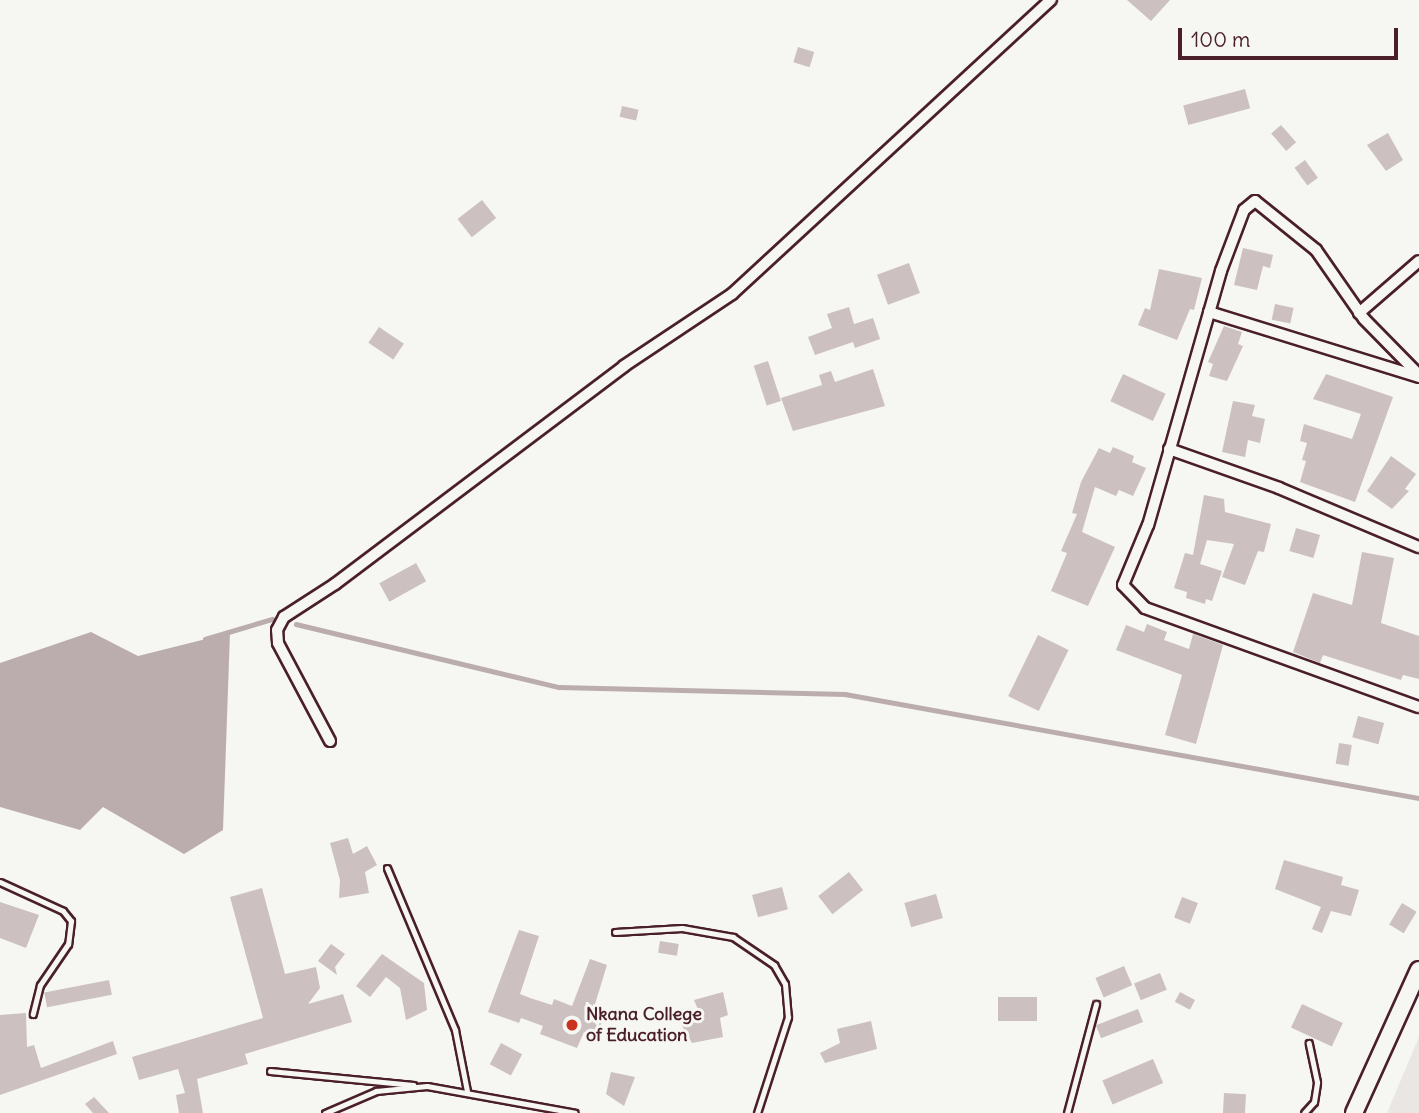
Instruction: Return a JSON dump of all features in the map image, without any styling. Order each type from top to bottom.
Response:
[{"type":"street","points":[[330,741],[278,643],[277,630],[284,617],[335,584],[624,366],[732,294],[1051,0]]},
{"type":"street","points":[[1419,376],[1359,313],[1316,250],[1255,201],[1244,210],[1209,312],[1148,525],[1123,585],[1128,595],[1145,608],[1419,707]]},
{"type":"street","points":[[1359,313],[1419,261]]},
{"type":"street","points":[[1209,312],[1419,376]]},
{"type":"street","points":[[1169,449],[1279,488],[1419,547]]},
{"type":"street","points":[[1353,1113],[1419,970]]},
{"type":"lane","points":[[387,868],[455,1030],[467,1091]]},
{"type":"lane","points":[[0,882],[63,911],[71,921],[68,944],[40,985],[33,1014]]},
{"type":"lane","points":[[615,932],[682,928],[733,937],[774,965],[785,984],[788,1017],[757,1113]]},
{"type":"lane","points":[[1067,1113],[1096,1004]]},
{"type":"lane","points":[[1304,1113],[1317,1092],[1309,1043]]},
{"type":"lane","points":[[270,1071],[467,1091],[575,1113]]},
{"type":"lane","points":[[325,1113],[376,1091],[427,1086]]},
{"type":"shaded area","points":[[91,632],[138,656],[230,633],[223,830],[184,854],[103,807],[80,830],[0,807],[0,663]]},
{"type":"shaded area","points":[[1419,1037],[1419,1113],[1387,1113]]},
{"type":"building","points":[[1127,0],[1170,0],[1151,21]]},
{"type":"building","points":[[798,47],[814,52],[810,67],[793,62]]},
{"type":"building","points":[[1245,89],[1250,108],[1188,125],[1183,106]]},
{"type":"building","points":[[622,106],[639,110],[636,121],[620,117]]},
{"type":"building","points":[[1281,125],[1296,142],[1286,151],[1271,134]]},
{"type":"building","points":[[1388,133],[1403,160],[1386,171],[1367,145]]},
{"type":"building","points":[[1305,160],[1318,178],[1307,185],[1294,168]]},
{"type":"building","points":[[482,200],[496,218],[472,237],[458,219]]},
{"type":"building","points":[[1243,248],[1273,255],[1270,268],[1263,266],[1257,290],[1234,285]]},
{"type":"building","points":[[909,263],[920,293],[888,305],[877,275]]},
{"type":"building","points":[[1159,269],[1202,278],[1194,310],[1190,309],[1177,340],[1138,325],[1145,308],[1150,310]]},
{"type":"building","points":[[1275,304],[1294,308],[1290,324],[1272,320]]},
{"type":"building","points":[[849,307],[854,324],[873,318],[880,339],[855,348],[853,342],[815,355],[808,337],[832,328],[827,314]]},
{"type":"building","points":[[1224,326],[1242,332],[1238,344],[1243,346],[1227,381],[1209,376],[1213,364],[1208,362]]},
{"type":"building","points":[[379,327],[404,344],[393,360],[368,343]]},
{"type":"building","points":[[768,361],[781,401],[767,406],[754,366]]},
{"type":"building","points":[[873,369],[885,406],[793,431],[781,398],[822,385],[819,375],[831,371],[835,382]]},
{"type":"building","points":[[1123,374],[1166,394],[1153,421],[1110,401]]},
{"type":"building","points":[[1326,374],[1393,397],[1355,502],[1300,482],[1306,461],[1302,460],[1307,443],[1300,441],[1304,424],[1352,439],[1361,414],[1313,399]]},
{"type":"building","points":[[1233,401],[1255,405],[1252,416],[1265,419],[1260,443],[1248,440],[1245,457],[1222,452]]},
{"type":"building","points":[[1113,447],[1134,456],[1132,462],[1146,468],[1133,496],[1119,490],[1116,496],[1095,487],[1082,532],[1115,547],[1088,606],[1051,591],[1067,553],[1061,551],[1077,514],[1072,513],[1081,482],[1099,448],[1110,453]]},
{"type":"building","points":[[1391,456],[1416,474],[1405,489],[1409,491],[1392,509],[1367,491]]},
{"type":"building","points":[[1204,495],[1224,499],[1225,512],[1271,524],[1264,552],[1258,551],[1245,585],[1222,577],[1234,544],[1207,540],[1200,564],[1222,571],[1212,601],[1206,599],[1205,604],[1186,598],[1187,592],[1174,588],[1185,553],[1193,555]]},
{"type":"building","points":[[1296,528],[1320,535],[1313,558],[1289,551]]},
{"type":"building","points":[[1362,552],[1394,558],[1381,623],[1419,636],[1419,679],[1403,675],[1401,680],[1323,655],[1320,663],[1293,652],[1313,593],[1352,605]]},
{"type":"building","points":[[416,563],[426,581],[389,602],[379,583]]},
{"type":"building","points":[[1147,624],[1167,632],[1164,640],[1189,649],[1193,634],[1223,645],[1196,744],[1165,735],[1182,675],[1116,650],[1126,625],[1144,632]]},
{"type":"building","points":[[1038,635],[1069,650],[1039,711],[1008,696]]},
{"type":"building","points":[[1358,716],[1384,723],[1378,744],[1352,737]]},
{"type":"building","points":[[1339,743],[1352,745],[1349,766],[1336,764]]},
{"type":"building","points":[[348,838],[353,854],[367,846],[377,865],[365,872],[369,893],[339,898],[340,880],[330,843]]},
{"type":"building","points":[[1284,860],[1343,877],[1341,885],[1359,890],[1351,916],[1331,911],[1322,933],[1312,929],[1321,907],[1275,889]]},
{"type":"building","points":[[849,872],[863,890],[832,914],[818,896]]},
{"type":"building","points":[[782,887],[788,909],[758,917],[752,895]]},
{"type":"building","points":[[262,888],[285,974],[316,967],[320,988],[308,1004],[343,994],[352,1022],[245,1054],[248,1064],[197,1079],[203,1113],[179,1113],[176,1095],[185,1093],[178,1069],[139,1080],[132,1057],[263,1018],[230,897]]},
{"type":"building","points":[[936,894],[943,918],[911,927],[904,903]]},
{"type":"building","points":[[1182,897],[1198,903],[1190,924],[1174,918]]},
{"type":"building","points":[[0,902],[39,915],[26,948],[0,938]]},
{"type":"building","points":[[1402,903],[1417,912],[1404,933],[1389,924]]},
{"type":"building","points":[[519,930],[539,936],[520,994],[530,998],[552,1005],[554,999],[572,1006],[590,959],[607,965],[592,1014],[603,1018],[597,1038],[584,1032],[577,1048],[540,1034],[543,1026],[521,1018],[519,1023],[488,1012]]},
{"type":"building","points":[[660,941],[679,944],[677,956],[658,953]]},
{"type":"building","points":[[331,944],[345,954],[335,967],[337,975],[318,961]]},
{"type":"building","points":[[382,954],[424,983],[427,1010],[406,1020],[400,988],[386,977],[370,997],[356,986]]},
{"type":"building","points":[[1124,966],[1132,985],[1104,997],[1095,978]]},
{"type":"building","points":[[1160,973],[1167,990],[1141,1000],[1134,983]]},
{"type":"building","points":[[109,980],[112,995],[47,1007],[44,993]]},
{"type":"building","points":[[723,992],[728,1015],[720,1018],[723,1037],[692,1043],[680,1022],[699,1012],[694,1000]]},
{"type":"building","points":[[1180,992],[1195,1000],[1190,1010],[1175,1002]]},
{"type":"building","points":[[998,997],[1037,997],[1037,1021],[998,1021]]},
{"type":"building","points":[[1302,1004],[1343,1023],[1332,1047],[1291,1028]]},
{"type":"building","points":[[1138,1009],[1143,1022],[1101,1038],[1096,1025]]},
{"type":"building","points":[[26,1013],[27,1047],[34,1045],[41,1068],[113,1041],[117,1054],[0,1095],[0,1015]]},
{"type":"building","points":[[871,1021],[877,1049],[825,1063],[820,1053],[840,1043],[837,1029]]},
{"type":"building","points":[[501,1043],[522,1054],[511,1075],[490,1064]]},
{"type":"building","points":[[1153,1059],[1163,1083],[1113,1104],[1102,1080]]},
{"type":"building","points":[[611,1072],[635,1077],[624,1106],[606,1094]]},
{"type":"building","points":[[1224,1093],[1246,1094],[1245,1113],[1223,1113]]},
{"type":"building","points":[[94,1097],[109,1113],[93,1113],[85,1104]]},
{"type":"waterway","points":[[205,639],[272,619]]},
{"type":"waterway","points":[[296,624],[559,687],[845,694],[1419,798]]},
{"type":"place","name":"Nkana College of Education","points":[[572,1025]]}]
